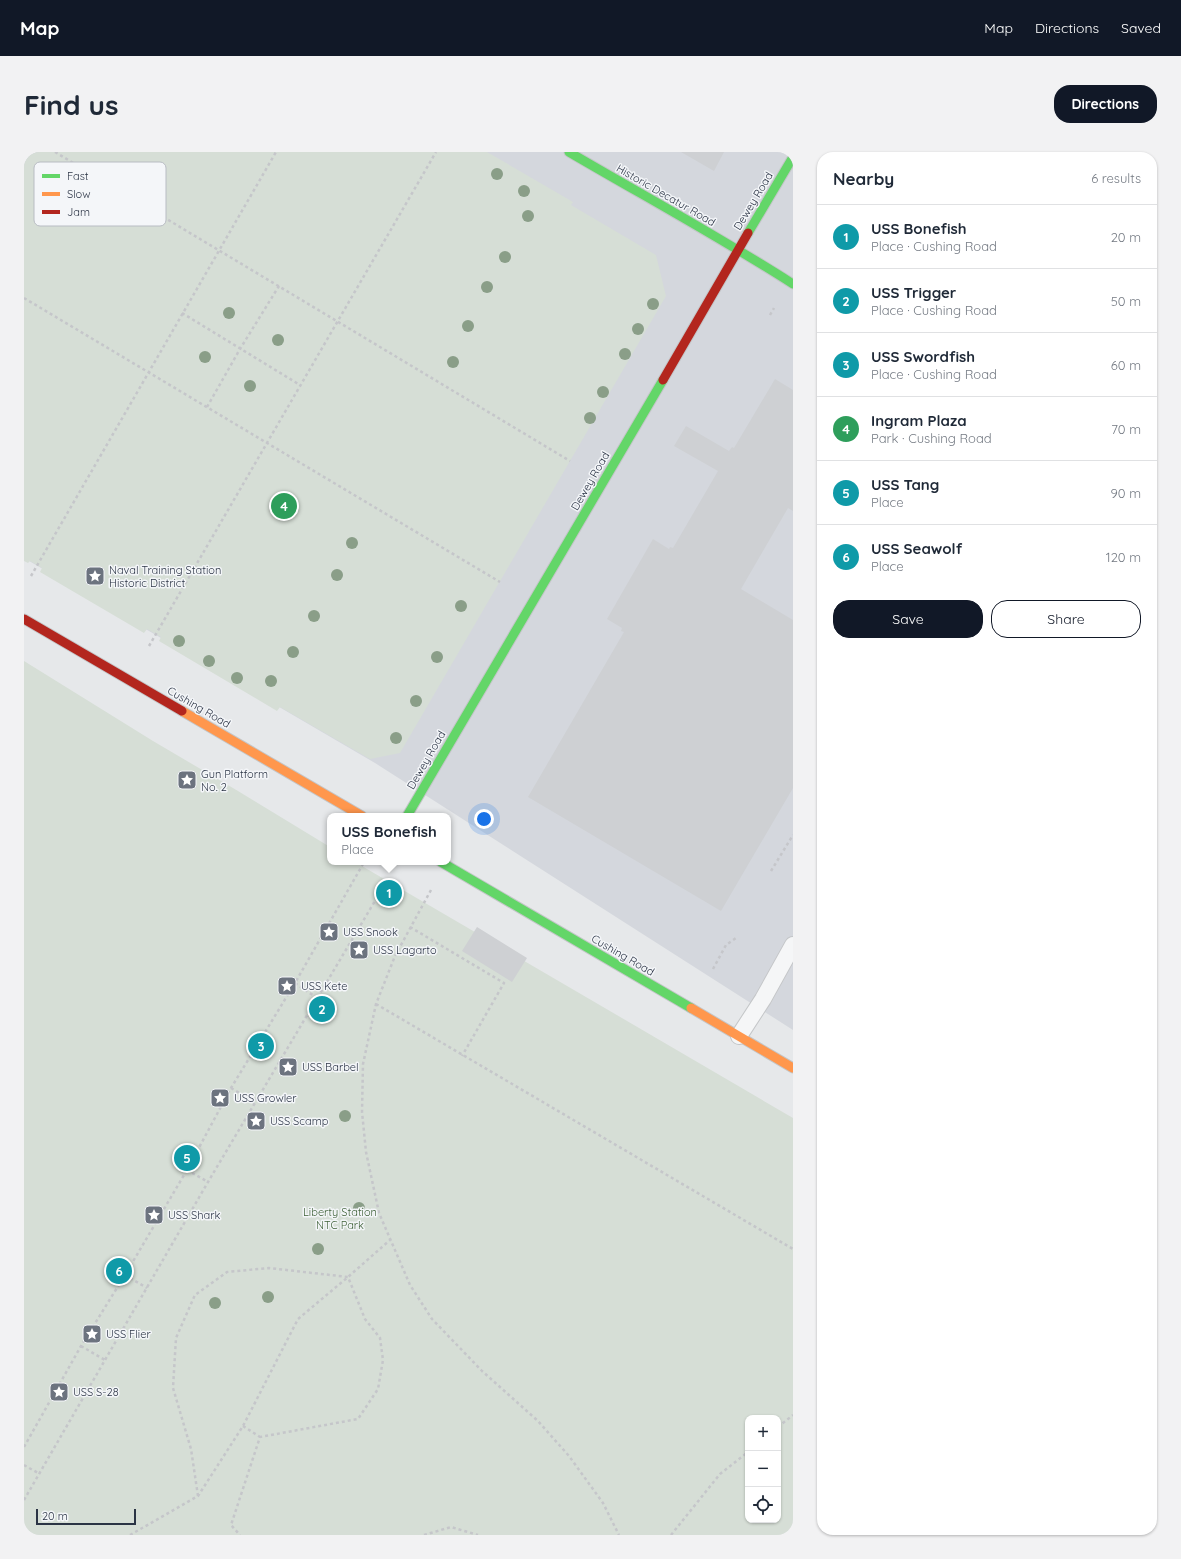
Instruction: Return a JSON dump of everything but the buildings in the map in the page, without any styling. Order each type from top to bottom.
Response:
[{"type":"street","name":"Historic Decatur Road","points":[[569,152],[683,219],[738,249],[793,284]]},
{"type":"street","name":"Dewey Road","points":[[409,813],[793,157]]},
{"type":"street","name":"Cushing Road","points":[[24,619],[357,813]]},
{"type":"street","name":"Cushing Road","points":[[447,865],[793,1068]]},
{"type":"lane","points":[[738,1036],[763,999],[793,945]]},
{"type":"path","points":[[55,152],[72,162]]},
{"type":"path","points":[[31,576],[276,152]]},
{"type":"path","points":[[149,646],[436,152]]},
{"type":"path","points":[[166,218],[570,461]]},
{"type":"path","points":[[207,407],[240,349],[279,286]]},
{"type":"path","points":[[24,298],[500,582]]},
{"type":"path","points":[[770,315],[774,308]]},
{"type":"path","points":[[182,314],[300,385]]},
{"type":"path","points":[[771,871],[793,835]]},
{"type":"path","points":[[24,1447],[81,1346],[187,1170],[231,1088],[296,983],[362,865]]},
{"type":"path","points":[[24,1500],[38,1473],[208,1182],[388,879]]},
{"type":"path","points":[[432,889],[395,956],[376,1004],[363,1064],[362,1112],[367,1160],[379,1213],[410,1285],[432,1319],[482,1371],[538,1421],[564,1450],[603,1502],[619,1535]]},
{"type":"path","points":[[410,927],[504,983],[462,1056]]},
{"type":"path","points":[[713,969],[726,945],[736,938]]},
{"type":"path","points":[[296,983],[317,998]]},
{"type":"path","points":[[376,1004],[462,1056],[793,1249]]},
{"type":"path","points":[[231,1088],[256,1103]]},
{"type":"path","points":[[187,1170],[208,1182]]},
{"type":"path","points":[[130,1535],[198,1496],[243,1426],[298,1319],[348,1278],[390,1240]]},
{"type":"path","points":[[198,1496],[191,1448],[173,1388],[176,1338],[195,1295],[227,1272],[268,1268],[348,1278]]},
{"type":"path","points":[[125,1275],[147,1288]]},
{"type":"path","points":[[243,1426],[260,1437],[358,1419],[378,1389],[383,1360],[380,1338],[365,1319],[348,1278]]},
{"type":"path","points":[[81,1346],[104,1360]]},
{"type":"path","points":[[781,1425],[793,1415]]},
{"type":"path","points":[[240,1535],[231,1525],[260,1437]]},
{"type":"path","points":[[671,1535],[720,1474],[745,1454]]},
{"type":"path","points":[[24,1465],[38,1473]]},
{"type":"path","points":[[424,1535],[451,1527],[478,1535]]},
{"type":"shaded area","points":[[24,152],[793,152],[793,1030],[375,763],[24,558]]},
{"type":"green space","points":[[24,152],[487,152],[573,202],[571,205],[656,255],[666,296],[400,753],[370,759],[280,707],[277,711],[159,641],[161,637],[147,629],[144,633],[40,572],[42,568],[30,561],[28,563],[24,561]]},
{"type":"green space","name":"Liberty Station NTC Park","points":[[24,661],[153,741],[327,845],[327,865],[360,865],[793,1118],[793,1535],[24,1535]]},
{"type":"traffic: fast","points":[[569,152],[710,233],[793,284]]},
{"type":"traffic: fast","points":[[748,233],[793,157]]},
{"type":"traffic: fast","points":[[409,813],[663,380]]},
{"type":"traffic: fast","points":[[446,865],[691,1008]]},
{"type":"traffic: slow","points":[[182,711],[357,813]]},
{"type":"traffic: slow","points":[[691,1008],[793,1068]]},
{"type":"traffic: jam","points":[[663,380],[748,233]]},
{"type":"traffic: jam","points":[[24,619],[182,711]]},
{"type":"place","name":"Ingram Plaza","points":[[284,506]]},
{"type":"place","name":"Naval Training Station Historic District","points":[[95,576]]},
{"type":"place","name":"Gun Platform No. 2","points":[[187,780]]},
{"type":"place","name":"USS Bonefish","points":[[389,893]]},
{"type":"place","name":"USS Snook","points":[[329,932]]},
{"type":"place","name":"USS Lagarto","points":[[359,950]]},
{"type":"place","name":"USS Kete","points":[[287,986]]},
{"type":"place","name":"USS Trigger","points":[[322,1009]]},
{"type":"place","name":"USS Swordfish","points":[[261,1046]]},
{"type":"place","name":"USS Barbel","points":[[288,1067]]},
{"type":"place","name":"USS Growler","points":[[220,1098]]},
{"type":"place","name":"USS Scamp","points":[[256,1121]]},
{"type":"place","name":"USS Tang","points":[[187,1158]]},
{"type":"place","name":"USS Shark","points":[[154,1215]]},
{"type":"place","name":"USS Seawolf","points":[[119,1271]]},
{"type":"place","name":"USS Flier","points":[[92,1334]]},
{"type":"place","name":"USS S-28","points":[[59,1392]]}]
